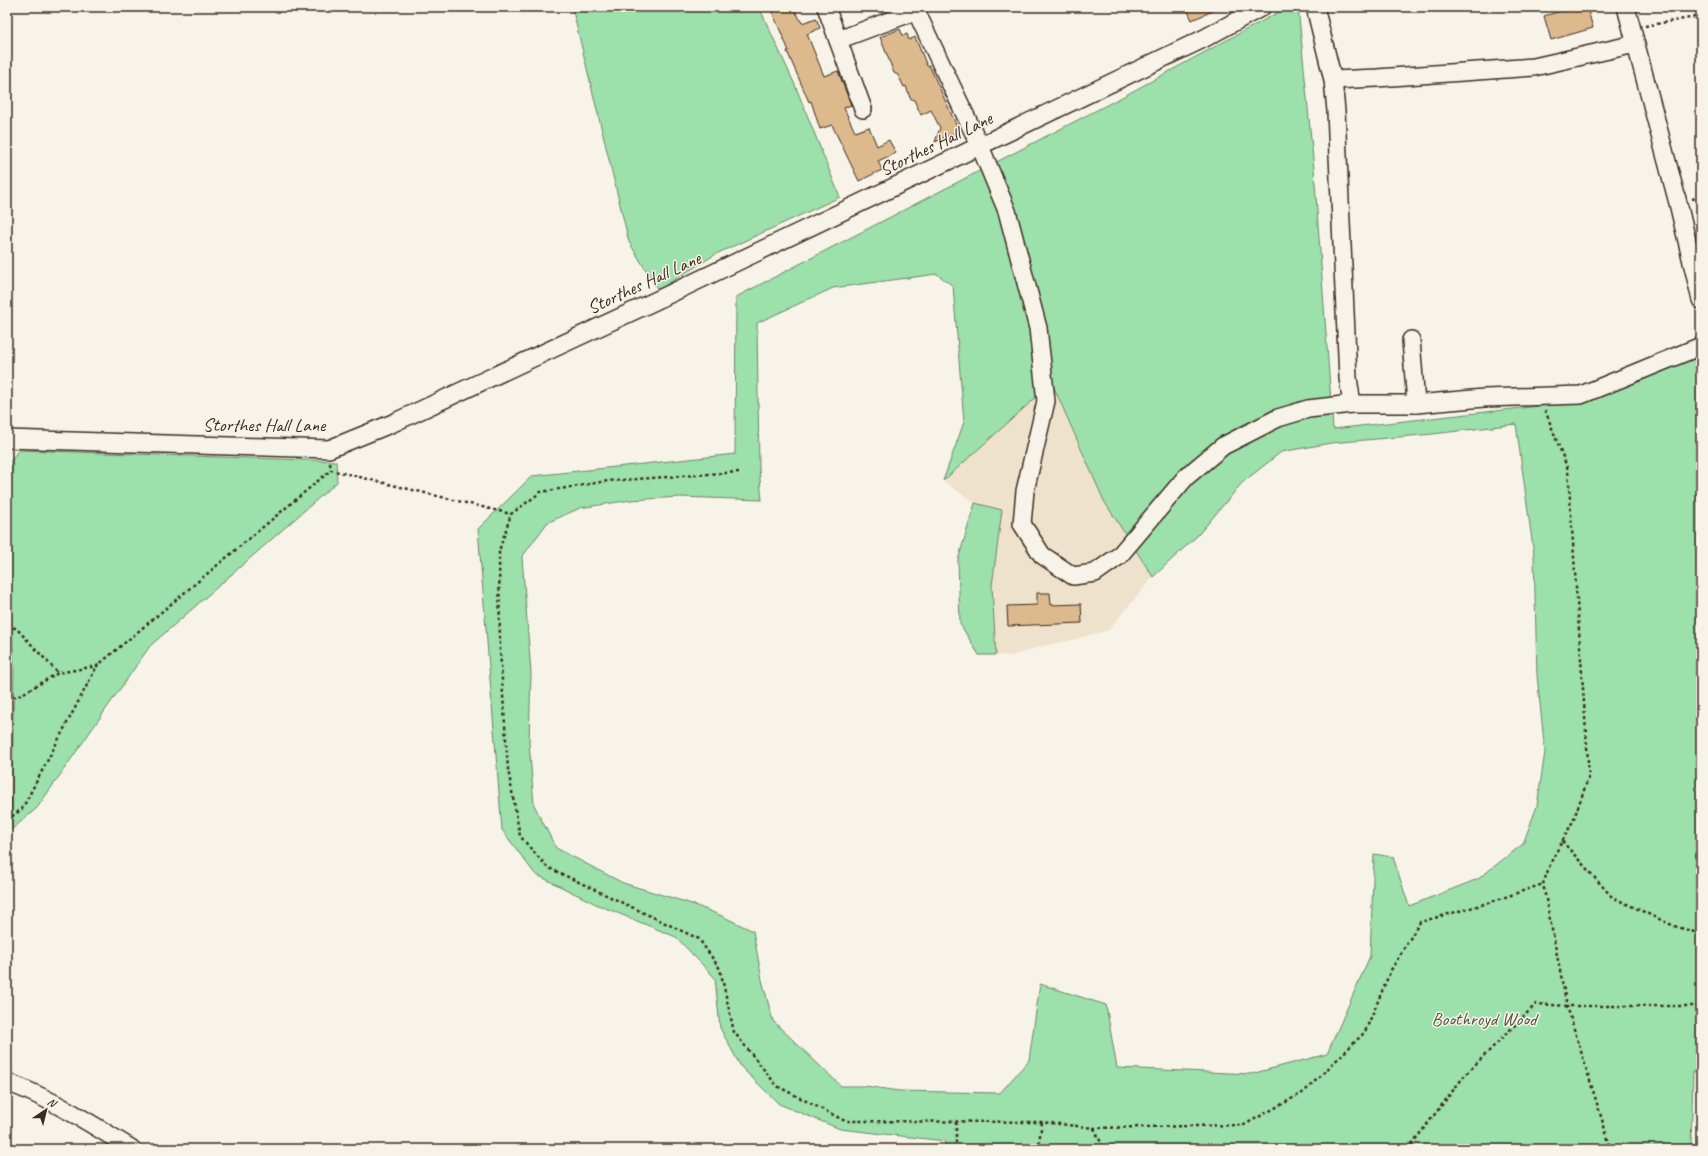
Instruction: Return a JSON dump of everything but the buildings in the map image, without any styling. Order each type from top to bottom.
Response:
[{"type":"street","points":[[826,7],[863,109]]},
{"type":"street","name":"Storthes Hall Lane","points":[[7,439],[329,449],[393,423],[655,302],[1203,39],[1262,7]]},
{"type":"street","points":[[1315,7],[1333,80],[1343,245],[1348,378],[1352,404]]},
{"type":"street","points":[[1626,7],[1678,203],[1701,300]]},
{"type":"street","points":[[838,40],[916,11],[922,13],[1007,211],[1038,328],[1046,401],[1025,490],[1022,524],[1042,555],[1072,576],[1095,573],[1119,556],[1186,477],[1223,446],[1278,418],[1308,409],[1352,404],[1416,404],[1484,398],[1581,395],[1701,346]]},
{"type":"street","points":[[1333,80],[1534,67],[1635,44]]},
{"type":"street","points":[[1411,340],[1416,404]]},
{"type":"street","points":[[7,1082],[31,1091],[74,1113],[129,1148]]},
{"type":"path","points":[[1640,28],[1701,16]]},
{"type":"path","points":[[1540,396],[1568,470],[1589,776],[1573,821],[1551,862],[1543,884],[1567,1006],[1611,1149]]},
{"type":"path","points":[[329,449],[331,470]]},
{"type":"path","points":[[331,470],[511,514]]},
{"type":"path","points":[[7,820],[22,809],[97,666],[331,470]]},
{"type":"path","points":[[739,472],[608,481],[541,492],[511,514],[499,551],[500,650],[508,769],[520,836],[547,867],[699,939],[720,969],[734,1032],[777,1086],[844,1121],[1042,1122],[1094,1128],[1244,1125],[1304,1092],[1365,1032],[1391,970],[1420,922],[1488,903],[1543,884]]},
{"type":"path","points":[[7,627],[16,628],[58,673]]},
{"type":"path","points":[[7,696],[17,697],[58,673],[97,666]]},
{"type":"path","points":[[1562,841],[1612,897],[1674,926],[1701,934]]},
{"type":"path","points":[[1408,1149],[1465,1075],[1536,1004],[1567,1006],[1701,1006]]},
{"type":"path","points":[[956,1122],[956,1149]]},
{"type":"path","points":[[1038,1149],[1042,1122]]},
{"type":"path","points":[[1094,1128],[1104,1149]]},
{"type":"shaded area","points":[[1052,383],[1104,501],[1153,577],[1109,630],[1043,646],[1011,656],[996,655],[992,586],[1002,510],[975,503],[943,481]]},
{"type":"green space","points":[[572,7],[759,7],[795,85],[840,197],[716,254],[658,290],[629,242]]},
{"type":"green space","name":"Boothroyd Wood","points":[[1288,7],[1298,7],[1314,169],[1333,429],[1584,401],[1701,346],[1701,1072],[1693,1072],[1691,1149],[945,1149],[945,1141],[840,1129],[779,1104],[741,1067],[720,1028],[715,978],[676,937],[598,905],[535,874],[502,830],[478,529],[532,476],[735,454],[736,297],[1122,97]],"holes":[[[937,274],[953,286],[964,422],[943,481],[1052,383],[1104,501],[1153,577],[1198,535],[1242,483],[1281,452],[1331,443],[1433,434],[1516,424],[1534,555],[1537,675],[1545,752],[1537,806],[1523,844],[1478,879],[1409,906],[1393,857],[1374,854],[1370,956],[1327,1054],[1251,1074],[1117,1068],[1106,1005],[1040,984],[1029,1060],[1000,1093],[899,1091],[865,1086],[841,1086],[773,1021],[762,980],[753,931],[692,904],[623,883],[556,848],[534,805],[529,742],[531,673],[522,557],[547,523],[580,508],[631,500],[680,497],[762,500],[759,469],[757,323],[833,288]]]},
{"type":"green space","points":[[18,450],[336,461],[337,482],[150,646],[37,808],[11,830],[14,666],[7,551],[7,467]]},
{"type":"green space","points":[[975,503],[1002,510],[992,586],[996,655],[979,655],[960,624],[958,560]]}]
